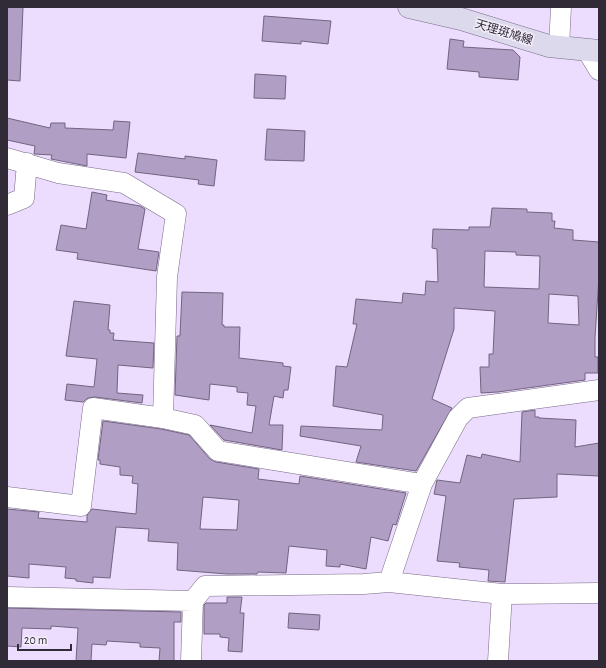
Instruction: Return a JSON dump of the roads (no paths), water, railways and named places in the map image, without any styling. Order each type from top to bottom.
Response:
[{"type":"main road","name":"天理斑鳩線","points":[[409,7],[461,18],[549,46],[593,51]]},
{"type":"street","points":[[559,47],[561,7]]},
{"type":"street","points":[[593,51],[599,70]]},
{"type":"street","points":[[7,158],[58,173],[124,183],[176,214],[167,277],[163,418]]},
{"type":"street","points":[[7,205],[24,198],[27,163]]},
{"type":"street","points":[[389,582],[422,484],[458,418],[468,408],[599,390]]},
{"type":"street","points":[[7,497],[81,506],[92,408],[163,418],[195,425],[218,450],[422,484]]},
{"type":"street","points":[[191,661],[194,601],[205,586],[364,584],[389,582],[502,594],[599,593]]},
{"type":"street","points":[[498,661],[502,594]]},
{"type":"street","points":[[7,597],[194,601]]}]
